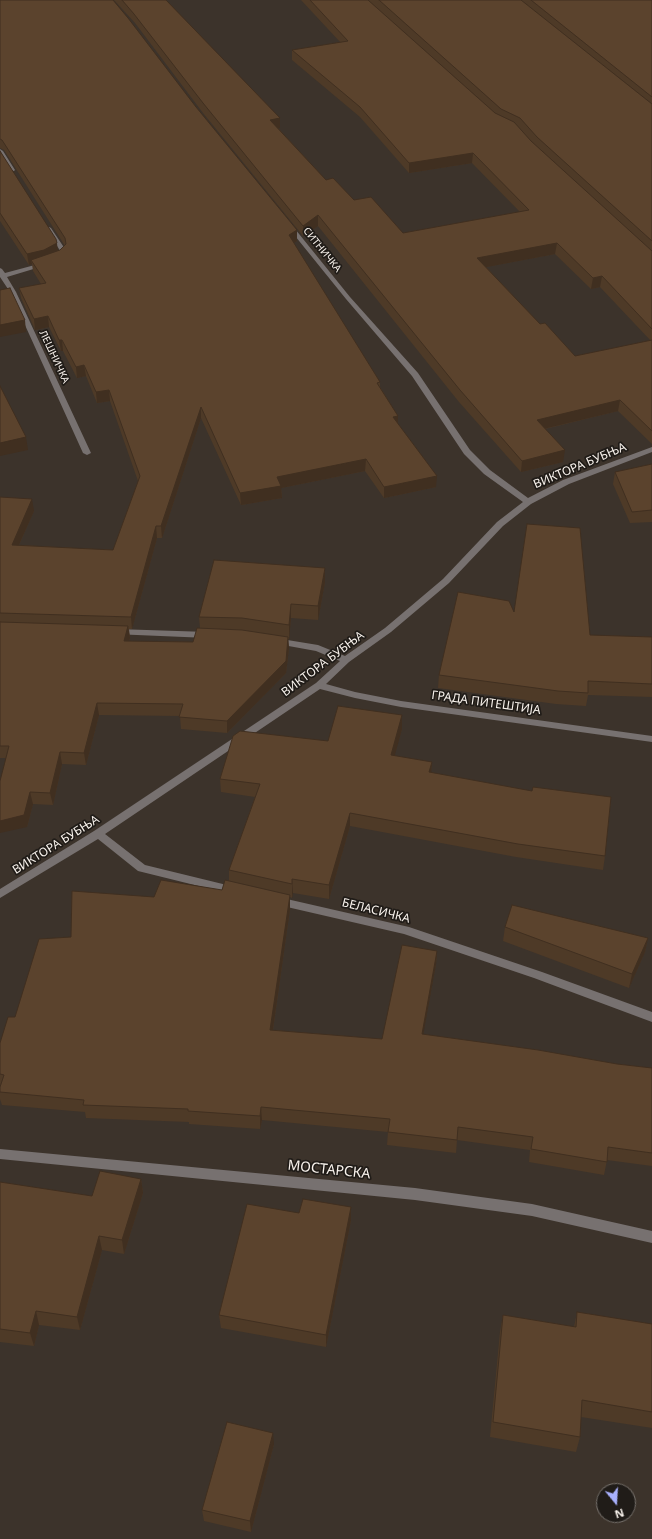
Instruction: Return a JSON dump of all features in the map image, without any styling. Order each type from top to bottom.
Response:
[{"type":"street","points":[[0,151],[16,177]]},
{"type":"street","name":"СИТНИЧКА","points":[[284,218],[353,304],[415,375],[467,452],[487,472],[528,502]]},
{"type":"street","points":[[2,273],[48,264],[63,254],[62,249],[45,223]]},
{"type":"street","name":"ЛЕШНИЧКА","points":[[2,273],[13,292],[87,453]]},
{"type":"street","name":"ВИКТОРА БУБЊА","points":[[0,894],[98,834],[319,685],[346,660],[388,630],[446,581],[500,524],[528,502],[566,482],[652,449]]},
{"type":"street","points":[[107,632],[221,636]]},
{"type":"street","points":[[269,640],[318,648],[346,660]]},
{"type":"street","name":"ГРАДА ПИТЕШТИЈА","points":[[319,685],[354,695],[401,704],[652,739]]},
{"type":"street","points":[[98,834],[142,868],[243,893]]},
{"type":"street","name":"БЕЛАСИЧКА","points":[[266,898],[405,930],[538,975],[652,1017]]},
{"type":"street","name":"МОСТАРСКА","points":[[0,1154],[415,1194],[532,1210],[652,1237]]},
{"type":"building","points":[[0,0],[113,0],[196,107],[297,230],[289,235],[380,382],[377,383],[398,416],[393,417],[437,476],[384,487],[366,459],[277,477],[281,486],[240,493],[201,407],[161,526],[156,526],[131,617],[0,613],[0,497],[32,499],[12,545],[113,550],[140,476],[109,390],[96,392],[84,365],[76,367],[62,340],[59,340],[48,316],[34,319],[19,288],[46,283],[31,260],[60,250],[66,244],[65,238],[0,139]]},
{"type":"building","points":[[122,0],[166,0],[280,118],[270,120],[326,180],[333,178],[354,200],[371,197],[403,233],[529,210],[473,153],[409,163],[360,107],[292,50],[348,41],[310,0],[368,0],[495,113],[514,122],[531,141],[652,251],[652,329],[602,276],[593,278],[557,243],[477,258],[540,324],[545,323],[575,356],[652,340],[652,431],[620,400],[537,420],[565,450],[522,461],[460,390],[318,215],[303,226]]},
{"type":"building","points":[[379,0],[521,0],[652,104],[652,241],[537,137],[520,118],[501,109]]},
{"type":"building","points":[[531,0],[652,0],[652,97]]},
{"type":"building","points":[[0,151],[56,239],[57,243],[44,250],[27,254],[0,213]]},
{"type":"building","points":[[10,288],[25,320],[0,325],[0,290]]},
{"type":"building","points":[[0,386],[26,437],[0,443]]},
{"type":"building","points":[[652,464],[652,510],[632,512],[615,472]]},
{"type":"building","points":[[527,524],[580,528],[590,635],[652,637],[652,684],[588,681],[588,693],[558,691],[439,675],[458,592],[509,601],[514,612]]},
{"type":"building","points":[[214,560],[325,568],[318,606],[291,604],[289,625],[242,618],[199,617]]},
{"type":"building","points":[[0,622],[128,626],[124,641],[193,642],[197,628],[242,630],[288,637],[286,661],[227,721],[179,717],[183,704],[97,703],[84,753],[60,752],[50,793],[30,792],[24,815],[0,821],[0,781],[9,746],[0,746]]},
{"type":"building","points":[[338,706],[402,715],[391,755],[432,762],[429,772],[532,791],[533,787],[611,797],[605,856],[518,844],[350,813],[329,885],[292,879],[292,884],[229,870],[260,784],[220,779],[233,736],[240,731],[328,741]]},
{"type":"building","points":[[161,880],[222,890],[225,880],[290,895],[270,1030],[382,1039],[402,945],[437,951],[422,1034],[652,1068],[652,1153],[608,1147],[607,1162],[531,1149],[533,1137],[458,1127],[457,1140],[388,1132],[390,1119],[261,1107],[260,1116],[188,1111],[188,1109],[83,1105],[84,1100],[0,1092],[4,1075],[0,1074],[0,1043],[8,1017],[15,1017],[39,939],[71,937],[72,891],[154,897]]},
{"type":"building","points":[[512,905],[648,938],[632,974],[505,927]]},
{"type":"building","points":[[100,1171],[141,1179],[122,1240],[99,1236],[77,1317],[36,1311],[30,1333],[0,1329],[0,1182],[92,1196]]},
{"type":"building","points":[[303,1199],[351,1207],[326,1335],[219,1315],[247,1204],[299,1213]]},
{"type":"building","points":[[577,1312],[652,1324],[652,1412],[582,1400],[580,1437],[493,1422],[503,1315],[576,1327]]},
{"type":"building","points":[[227,1422],[273,1433],[250,1521],[202,1510]]}]
